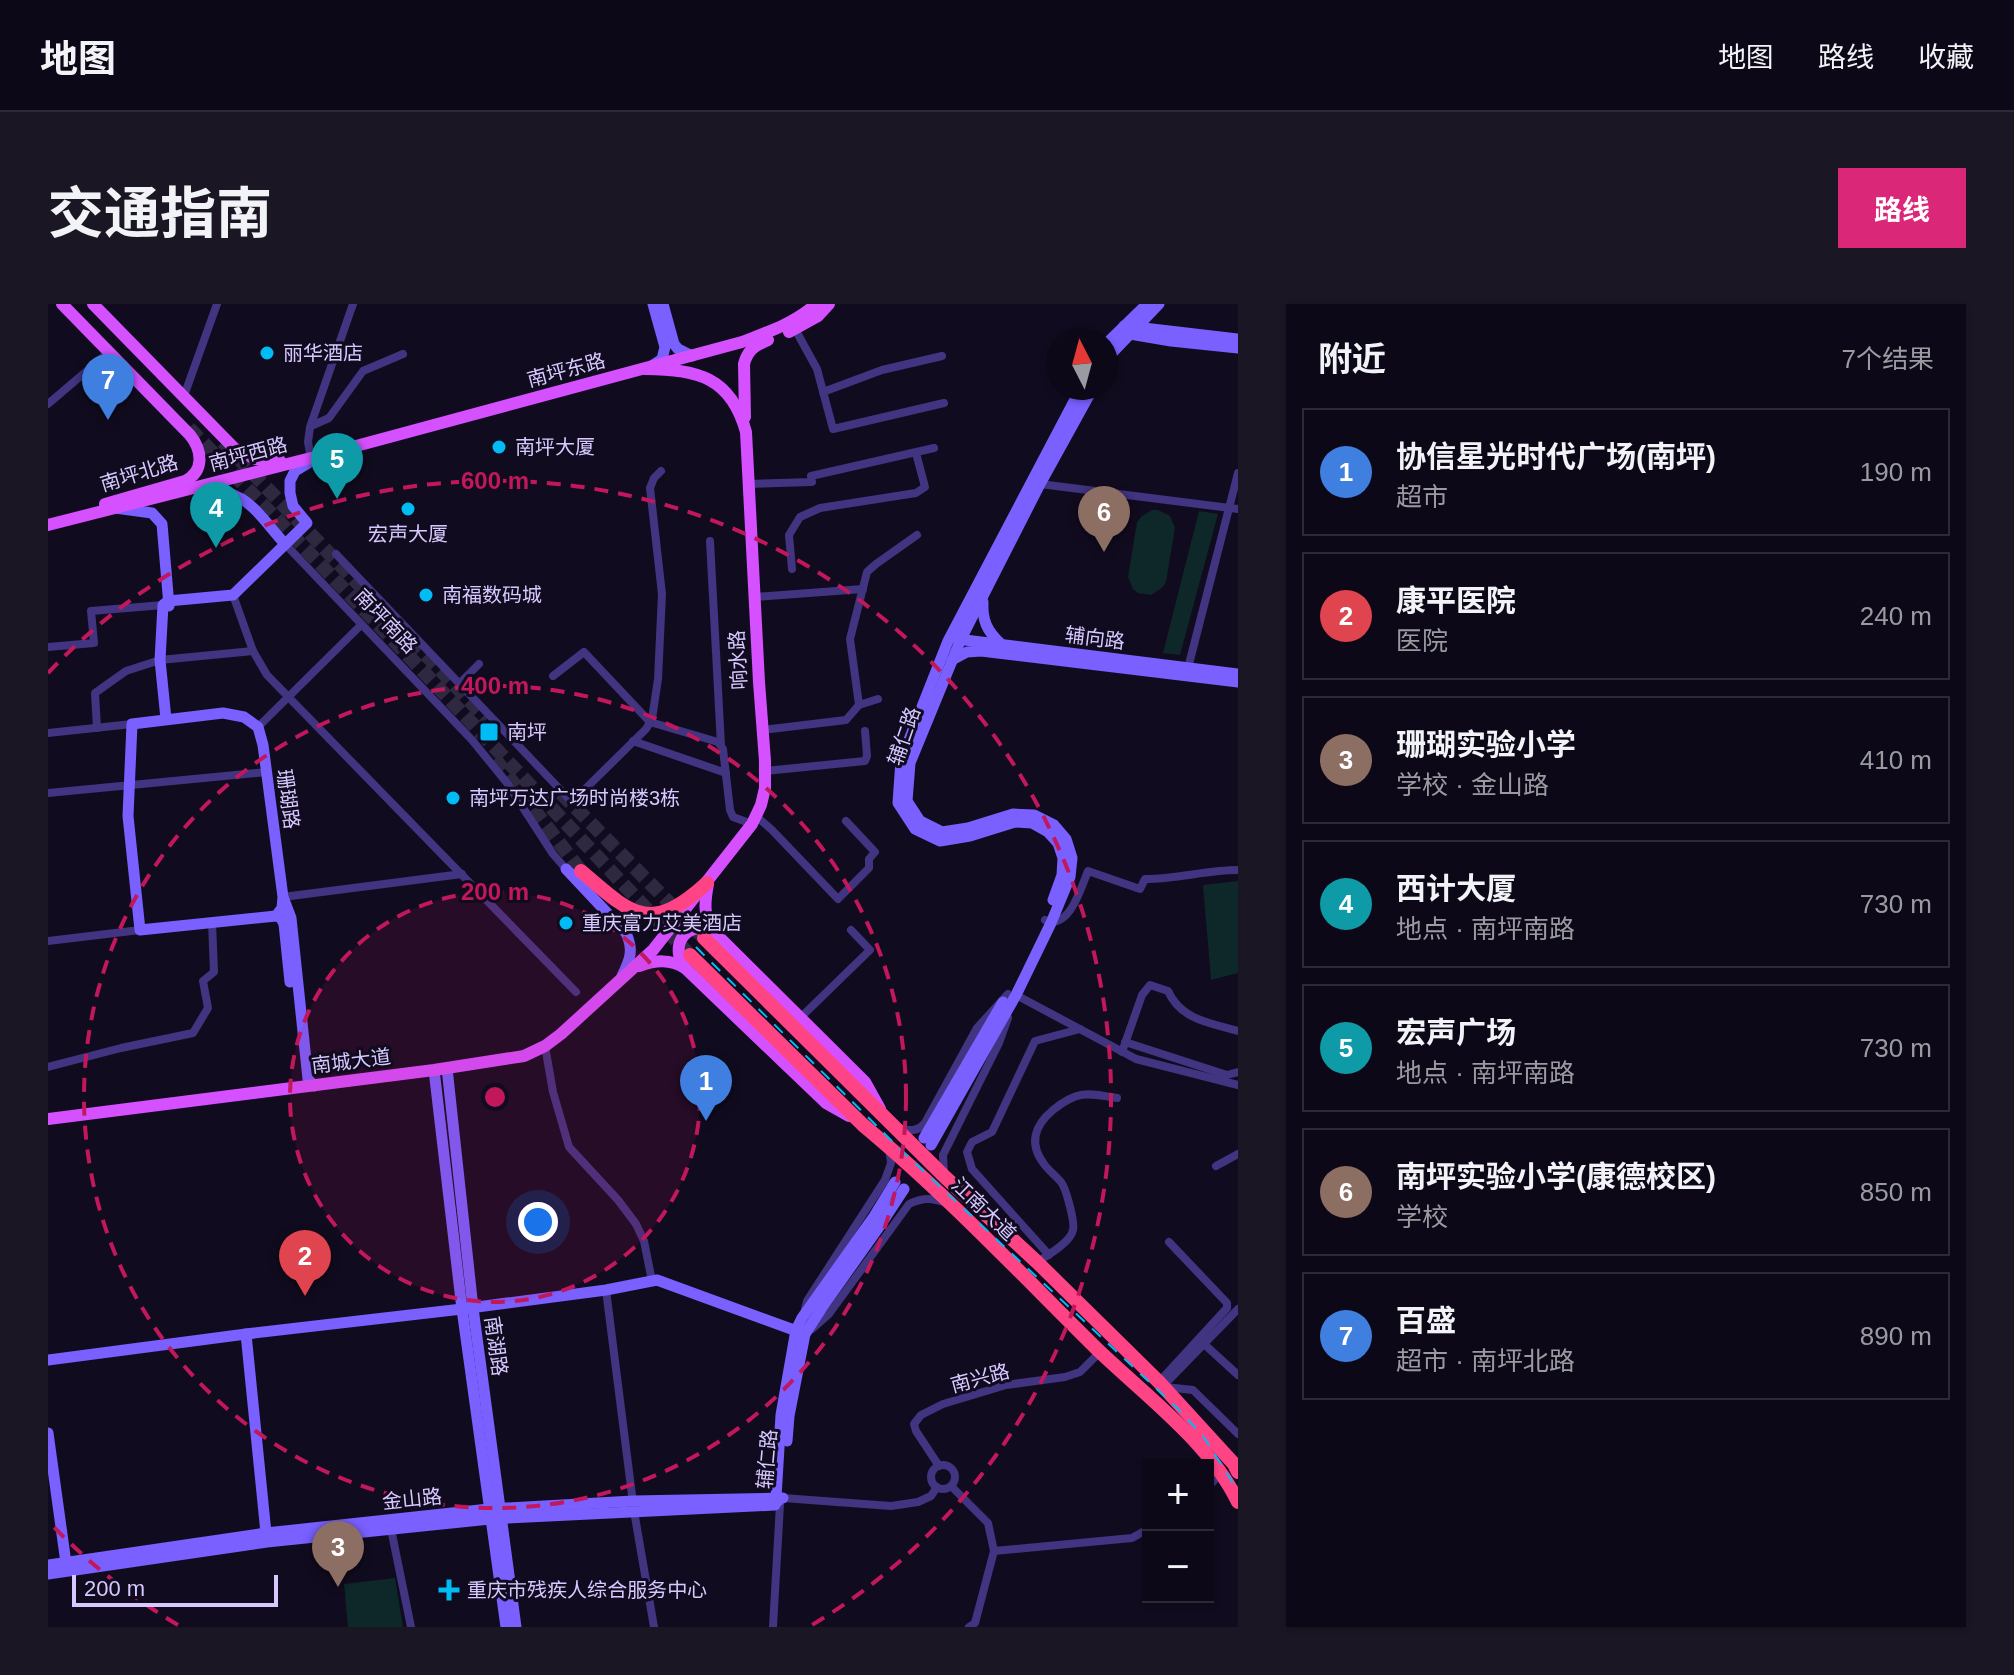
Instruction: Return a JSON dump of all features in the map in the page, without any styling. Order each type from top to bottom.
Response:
[{"type":"highway","points":[[581,871],[616,902],[631,910],[647,913],[661,913],[680,905],[708,882]]},
{"type":"highway","name":"江南大道","points":[[708,934],[946,1178],[1043,1258],[1162,1385],[1233,1467],[1238,1502]]},
{"type":"highway","name":"江南大道","points":[[688,961],[889,1146],[1199,1446],[1233,1467]]},
{"type":"main road","name":"南坪北路","points":[[61,522],[113,500],[185,481],[192,478],[199,466],[199,450],[190,435],[62,304]]},
{"type":"main road","points":[[93,304],[234,448],[255,459],[268,461],[315,457]]},
{"type":"main road","points":[[660,304],[674,344],[692,356]]},
{"type":"main road","points":[[645,369],[659,362],[665,353],[660,304]]},
{"type":"main road","name":"南坪东路","points":[[746,346],[789,323],[816,304]]},
{"type":"main road","name":"南坪东路","points":[[315,457],[692,356],[754,346],[795,329],[818,316],[829,304]]},
{"type":"main road","points":[[1118,345],[1147,304]]},
{"type":"main road","points":[[1118,336],[1159,304]]},
{"type":"main road","points":[[1130,329],[1238,339]]},
{"type":"main road","points":[[1130,329],[1171,341],[1238,348]]},
{"type":"main road","points":[[746,346],[746,432]]},
{"type":"main road","name":"响水路","points":[[625,976],[653,950],[708,882],[754,820],[765,788],[746,432],[742,417],[730,396],[711,381],[688,371],[645,369]]},
{"type":"main road","name":"辅仁路","points":[[1048,921],[1062,875],[1063,858],[1058,843],[1048,832],[1032,823],[1015,822],[970,836],[940,841],[915,829],[898,803],[901,760],[954,640],[1075,400]]},
{"type":"main road","name":"辅仁路","points":[[928,1141],[1012,995],[1070,877],[1072,858],[1066,839],[1054,825],[1034,815],[1013,814],[968,828],[942,832],[920,821],[907,801],[910,763],[952,661],[954,640],[984,596],[1086,400]]},
{"type":"main road","points":[[167,605],[233,595],[307,523],[293,506],[290,481],[295,471],[315,457]]},
{"type":"main road","name":"南坪西路","points":[[48,525],[315,457]]},
{"type":"main road","name":"南坪南路","points":[[181,492],[215,489],[233,493],[247,503],[285,544]]},
{"type":"main road","points":[[115,508],[152,513],[162,524],[167,605],[164,660],[169,719]]},
{"type":"main road","points":[[984,596],[984,621],[1000,644]]},
{"type":"main road","name":"辅向路","points":[[954,640],[1238,674]]},
{"type":"main road","name":"辅向路","points":[[952,661],[967,652],[981,651],[1238,682]]},
{"type":"main road","points":[[258,727],[244,717],[223,713],[132,724],[128,816],[140,930],[276,916],[281,918],[301,1080],[295,1088]]},
{"type":"main road","name":"珊瑚路","points":[[258,727],[283,897],[291,918],[308,1079],[314,1086]]},
{"type":"main road","name":"南坪南路","points":[[566,869],[616,921],[630,941],[631,958],[625,976]]},
{"type":"main road","points":[[708,882],[705,911],[708,934]]},
{"type":"main road","points":[[276,916],[282,908],[283,897]]},
{"type":"main road","points":[[688,961],[679,960],[679,943],[684,935],[704,928],[801,1017],[865,1082],[890,1122]]},
{"type":"main road","points":[[625,976],[642,964],[688,961]]},
{"type":"main road","name":"南城大道","points":[[48,1119],[524,1056],[561,1034],[625,976]]},
{"type":"main road","points":[[440,1069],[506,1627]]},
{"type":"main road","name":"辅仁路","points":[[780,1500],[781,1415],[802,1318],[873,1218],[900,1186],[881,1224],[801,1332]]},
{"type":"main road","points":[[48,1360],[467,1309],[657,1280],[801,1332]]},
{"type":"main road","points":[[246,1334],[266,1533]]},
{"type":"main road","points":[[48,1433],[66,1563]]},
{"type":"main road","name":"金山路","points":[[48,1565],[266,1533],[495,1514],[780,1500]]},
{"type":"main road","points":[[495,1514],[516,1627]]},
{"type":"main road","name":"金山路","points":[[48,1574],[267,1542],[495,1514]]},
{"type":"street","points":[[184,396],[217,304]]},
{"type":"street","points":[[315,457],[308,442],[310,427],[353,304]]},
{"type":"street","points":[[795,329],[817,369],[833,429],[944,403]]},
{"type":"street","points":[[48,404],[109,352]]},
{"type":"street","points":[[310,427],[329,418],[363,371],[403,354]]},
{"type":"street","points":[[823,392],[882,370],[942,356]]},
{"type":"street","points":[[749,484],[812,482],[811,476],[934,448]]},
{"type":"street","points":[[792,569],[789,535],[800,517],[820,508],[916,493],[925,487],[916,453]]},
{"type":"street","points":[[661,471],[650,488],[662,594],[658,679],[650,722],[633,741],[726,773]]},
{"type":"street","points":[[1188,668],[1233,509],[1238,473]]},
{"type":"street","points":[[1040,484],[1233,509]]},
{"type":"street","points":[[859,705],[850,639],[867,572],[917,535]]},
{"type":"street","points":[[710,541],[721,746]]},
{"type":"street","name":"南坪南路","points":[[285,544],[472,740],[507,783],[566,869]]},
{"type":"street","name":"南坪南路","points":[[336,554],[572,802],[633,741]]},
{"type":"street","points":[[755,597],[863,589]]},
{"type":"street","points":[[233,595],[253,651],[267,675],[576,992]]},
{"type":"street","points":[[48,647],[94,643],[91,611],[167,605]]},
{"type":"street","points":[[258,727],[361,625]]},
{"type":"street","points":[[97,728],[95,693],[126,671],[164,660],[253,651]]},
{"type":"street","points":[[553,676],[584,652],[650,722],[718,742],[723,749],[733,817],[754,820],[772,830],[838,899],[869,868],[869,859],[875,852],[846,821]]},
{"type":"street","points":[[460,683],[479,664]]},
{"type":"street","points":[[762,730],[846,720],[859,705],[878,699]]},
{"type":"street","points":[[48,733],[132,724]]},
{"type":"street","points":[[765,771],[865,761],[865,731]]},
{"type":"street","points":[[48,793],[267,772]]},
{"type":"street","points":[[1048,921],[1060,921],[1069,913],[1088,871],[1140,889],[1145,879],[1238,870]]},
{"type":"street","points":[[283,897],[462,874]]},
{"type":"street","points":[[48,1067],[193,1033],[208,1008],[203,981],[214,972],[212,922]]},
{"type":"street","points":[[48,941],[140,930]]},
{"type":"street","points":[[801,1017],[870,950],[851,930]]},
{"type":"street","points":[[1124,1047],[1142,995],[1150,985],[1168,991],[1172,1002],[1193,1018],[1238,1031]]},
{"type":"street","points":[[1012,995],[1124,1047],[1227,1075],[1238,1072]]},
{"type":"street","points":[[890,1122],[909,1131],[925,1123],[977,1028],[1012,995]]},
{"type":"street","points":[[946,1178],[942,1167],[943,1155],[999,1043],[1012,995]]},
{"type":"street","points":[[1080,1029],[1035,1041],[992,1132],[972,1142],[967,1152],[972,1169],[1043,1258],[1072,1235],[1074,1228],[1064,1185],[1036,1151],[1035,1137],[1040,1123],[1073,1097],[1088,1093],[1117,1098]]},
{"type":"street","points":[[545,1046],[553,1092],[569,1147],[636,1224],[644,1241],[652,1281]]},
{"type":"street","points":[[1124,1047],[1136,1059],[1238,1085]]},
{"type":"street","points":[[802,1318],[807,1301],[885,1180],[891,1163],[889,1146]]},
{"type":"street","points":[[1216,1166],[1238,1154]]},
{"type":"street","points":[[801,1332],[829,1314],[909,1204],[920,1198],[950,1204]]},
{"type":"street","points":[[1162,1385],[1227,1308],[1227,1303],[1169,1242]]},
{"type":"street","points":[[606,1290],[634,1506],[654,1627]]},
{"type":"street","points":[[1162,1385],[1238,1309]]},
{"type":"street","points":[[1204,1344],[1238,1375]]},
{"type":"street","name":"南兴路","points":[[939,1466],[916,1431],[914,1424],[921,1415],[943,1404],[1006,1385],[1080,1372],[1100,1352]]},
{"type":"street","points":[[1162,1385],[1193,1390],[1238,1434]]},
{"type":"street","points":[[946,1465],[954,1472],[955,1479],[951,1486],[945,1489],[937,1487],[931,1478],[933,1471],[946,1465]]},
{"type":"street","points":[[1214,1482],[1233,1467]]},
{"type":"street","points":[[951,1486],[988,1523],[994,1551],[975,1623],[969,1627]]},
{"type":"street","points":[[773,1627],[780,1500],[891,1506],[918,1502],[931,1496],[937,1487]]},
{"type":"street","points":[[391,1529],[411,1627]]},
{"type":"street","points":[[994,1551],[1132,1538],[1144,1531]]},
{"type":"green space","points":[[1152,510],[1170,516],[1175,528],[1166,582],[1151,595],[1138,593],[1128,577],[1137,522]]},
{"type":"green space","points":[[1199,511],[1218,514],[1180,655],[1163,653]]},
{"type":"green space","points":[[1238,881],[1238,973],[1211,980],[1203,885]]},
{"type":"green space","points":[[395,1578],[403,1627],[348,1627],[344,1584]]},
{"type":"tunnel","points":[[189,428],[687,952]]},
{"type":"tunnel","points":[[223,442],[487,719]]},
{"type":"tunnel","points":[[495,759],[581,871]]},
{"type":"tunnel","points":[[561,793],[704,938]]},
{"type":"railway","points":[[696,947],[902,1151],[1177,1408],[1203,1436],[1238,1491]]},
{"type":"place","name":"丽华酒店","points":[[267,353]]},
{"type":"place","name":"百盛","points":[[108,420]]},
{"type":"place","name":"南坪大厦","points":[[499,447]]},
{"type":"place","name":"宏声广场","points":[[337,499]]},
{"type":"place","name":"宏声大厦","points":[[408,509]]},
{"type":"place","name":"西计大厦","points":[[216,548]]},
{"type":"place","name":"南坪实验小学(康德校区)","points":[[1104,552]]},
{"type":"place","name":"南福数码城","points":[[426,595]]},
{"type":"place","name":"南坪","points":[[489,732]]},
{"type":"place","name":"南坪万达广场时尚楼3栋","points":[[453,798]]},
{"type":"place","name":"重庆富力艾美酒店","points":[[566,923]]},
{"type":"place","name":"协信星光时代广场(南坪)","points":[[706,1121]]},
{"type":"place","name":"康平医院","points":[[305,1296]]},
{"type":"place","name":"珊瑚实验小学","points":[[338,1587]]},
{"type":"place","name":"重庆市残疾人综合服务中心","points":[[449,1590]]}]
